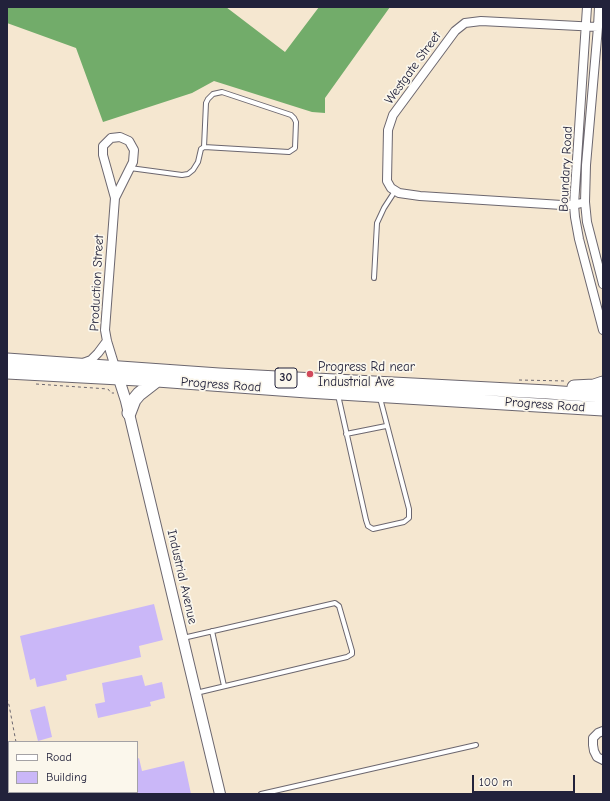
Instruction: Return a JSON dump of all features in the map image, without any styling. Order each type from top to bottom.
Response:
[{"type":"main road","name":"Progress Road","points":[[7,360],[77,365],[119,379],[227,375],[603,396]]},
{"type":"main road","name":"Progress Road","points":[[7,372],[157,380],[601,410]]},
{"type":"main road","points":[[129,413],[134,400],[139,394],[157,380]]},
{"type":"main road","points":[[548,392],[577,386],[594,386],[603,382]]},
{"type":"street","name":"Boundary Road","points":[[587,7],[574,205],[579,239],[603,330]]},
{"type":"street","name":"Boundary Road","points":[[599,7],[586,165],[585,202],[587,222],[603,284]]},
{"type":"street","name":"Westgate Street","points":[[396,191],[391,188],[387,181],[388,130],[393,115],[455,31],[465,24],[481,21],[598,27]]},
{"type":"street","name":"Production Street","points":[[114,198],[133,162],[134,150],[130,142],[120,137],[111,138],[103,146],[103,155],[114,198],[105,330],[119,379]]},
{"type":"street","points":[[396,191],[399,193],[420,196],[562,205],[574,205],[585,202]]},
{"type":"street","points":[[77,365],[91,360],[107,341]]},
{"type":"street","name":"Industrial Avenue","points":[[119,379],[129,413],[220,794]]},
{"type":"street","points":[[603,731],[598,733],[594,738],[593,745],[597,756],[603,760]]},
{"type":"lane","points":[[130,168],[182,175],[188,174],[193,170],[198,162],[201,149],[204,147],[206,104],[208,99],[213,94],[222,92],[291,115],[296,122],[295,148],[289,152],[204,147]]},
{"type":"lane","points":[[374,278],[377,223],[384,208],[396,191]]},
{"type":"lane","points":[[338,393],[366,520],[368,526],[373,529],[404,522],[409,518],[379,395]]},
{"type":"lane","points":[[346,434],[386,426]]},
{"type":"lane","points":[[182,638],[335,603],[339,606],[352,651],[352,654],[347,657],[196,694]]},
{"type":"lane","points":[[212,631],[224,686]]},
{"type":"lane","points":[[261,794],[476,745]]},
{"type":"path","points":[[30,384],[108,389],[111,393],[119,379]]},
{"type":"path","points":[[7,698],[16,741]]},
{"type":"green space","points":[[7,7],[226,7],[285,52],[319,7],[390,7],[325,98],[325,113],[312,112],[214,81],[192,93],[103,122],[76,48],[7,23]]},
{"type":"building","points":[[154,604],[163,640],[139,646],[141,657],[66,675],[67,680],[37,687],[35,678],[30,680],[20,636]]},
{"type":"building","points":[[142,675],[145,686],[162,682],[165,698],[150,702],[151,706],[98,718],[95,704],[105,702],[102,683]]},
{"type":"building","points":[[45,706],[52,737],[38,741],[30,710]]},
{"type":"building","points":[[138,758],[142,771],[184,761],[191,794],[137,794]]},
{"type":"place","name":"Progress Rd near Industrial Ave","points":[[310,374]]}]
